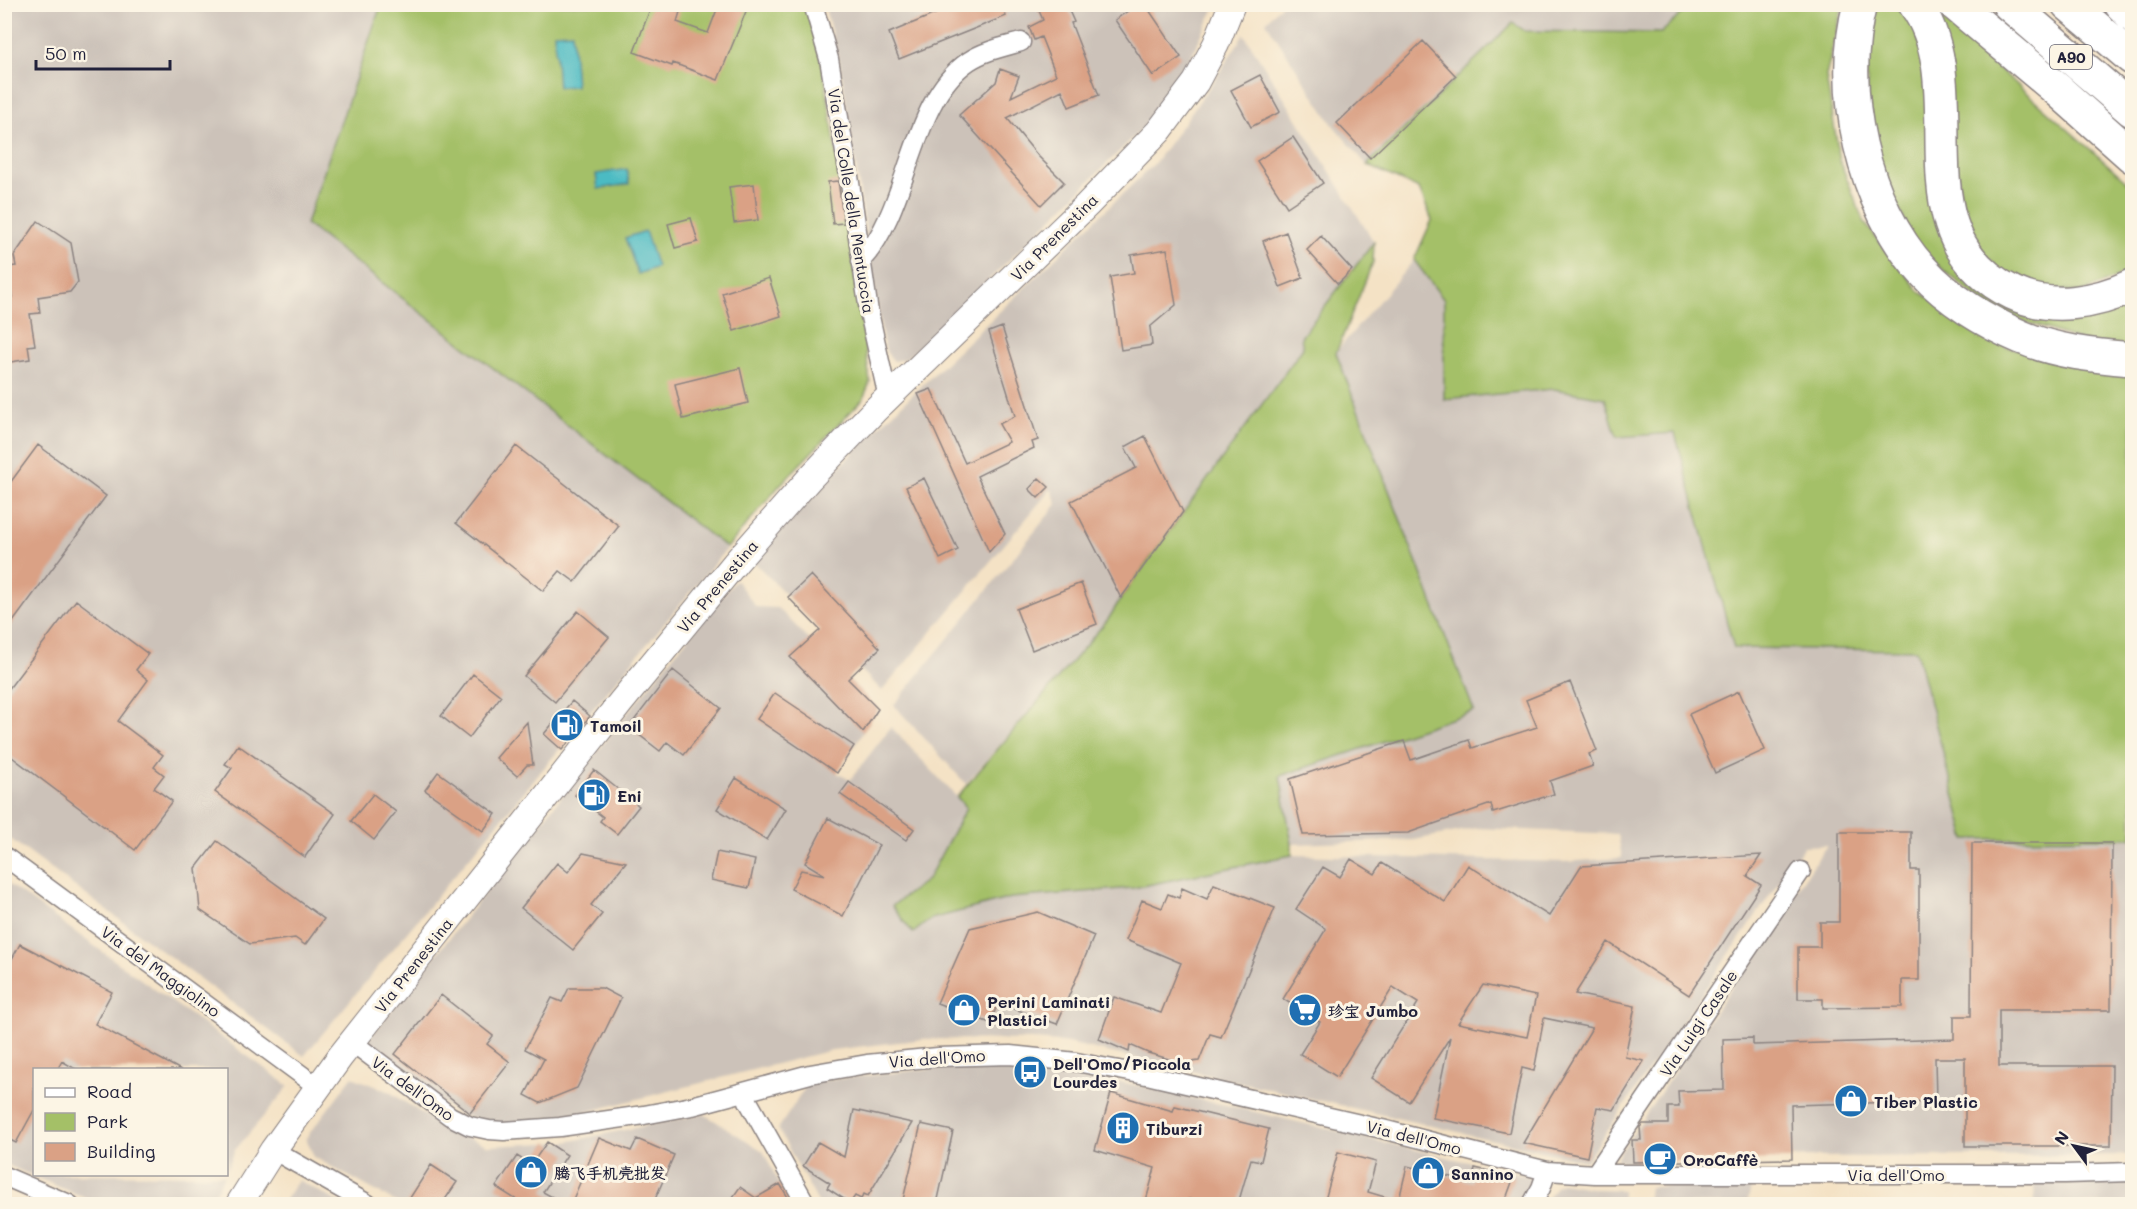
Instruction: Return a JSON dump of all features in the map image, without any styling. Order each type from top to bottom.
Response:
[{"type":"highway","points":[[1860,4],[1854,31],[1851,70],[1858,138],[1869,174],[1885,212],[1913,259],[1947,293],[1993,323],[2020,337],[2064,350],[2133,359]]},
{"type":"highway","points":[[1915,4],[1930,29],[1935,46],[1946,204],[1953,232],[1967,256],[2004,288],[2019,296],[2042,302],[2086,301],[2105,297],[2133,286]]},
{"type":"highway","points":[[1955,4],[2133,156]]},
{"type":"highway","name":"A90","points":[[2009,4],[2133,110]]},
{"type":"highway","name":"A90","points":[[2068,4],[2133,58]]},
{"type":"highway","points":[[2121,4],[2133,15]]},
{"type":"main road","name":"Via Prenestina","points":[[238,1204],[273,1150],[352,1042],[736,562],[810,478],[888,398],[1087,205],[1159,131],[1200,75],[1216,44],[1232,4]]},
{"type":"street","name":"Via del Colle della Mentuccia","points":[[813,4],[829,59],[871,323],[888,398]]},
{"type":"street","points":[[861,261],[873,246],[890,216],[923,126],[941,90],[959,69],[975,57],[1021,42]]},
{"type":"street","name":"Via del Maggiolino","points":[[4,856],[318,1087]]},
{"type":"street","name":"Via Luigi Casale","points":[[1595,1174],[1802,871]]},
{"type":"street","name":"Via dell'Omo","points":[[352,1042],[460,1122],[480,1128],[504,1131],[597,1123],[692,1106],[810,1074],[867,1064],[958,1056],[1010,1055],[1076,1062],[1208,1088],[1371,1126],[1547,1171],[1595,1174],[2133,1172]]},
{"type":"street","points":[[745,1092],[806,1204]]},
{"type":"street","points":[[273,1150],[368,1204]]},
{"type":"street","points":[[1532,1204],[1547,1171]]},
{"type":"street","points":[[4,1176],[69,1204]]},
{"type":"shaded area","points":[[1282,4],[1691,5],[1661,33],[1525,31],[1513,23],[1367,165],[1333,125],[1266,22]]},
{"type":"shaded area","points":[[5,5],[381,5],[306,224],[727,548],[304,1056],[5,835]]},
{"type":"shaded area","points":[[824,5],[1216,5],[1183,73],[1144,127],[927,341],[905,359],[894,361],[887,353],[883,341],[840,63]]},
{"type":"shaded area","points":[[1244,34],[1374,242],[1301,337],[1303,347],[1121,598],[1109,618],[966,784],[894,705],[1057,504],[1051,489],[882,691],[752,560],[865,440],[1154,164],[1214,81]]},
{"type":"shaded area","points":[[1414,260],[1444,300],[1445,399],[1554,389],[1605,398],[1682,433],[1734,648],[1917,650],[1967,839],[2132,838],[2132,1155],[1816,1157],[1624,1162],[1616,1159],[1827,845],[1804,846],[1586,1161],[1068,1043],[1036,1040],[924,1039],[832,1050],[578,1114],[503,1124],[457,1114],[366,1043],[736,580],[756,607],[778,608],[878,709],[837,773],[850,780],[891,727],[967,808],[928,879],[892,906],[931,919],[1011,898],[1133,888],[1292,855],[1564,862],[1622,858],[1618,834],[1477,828],[1414,840],[1292,844],[1280,776],[1474,711],[1336,352]]},
{"type":"shaded area","points":[[4,881],[289,1086],[235,1150],[228,1167],[228,1068],[33,1068],[33,1176],[5,1164]]},
{"type":"shaded area","points":[[966,1065],[1062,1069],[1531,1177],[1534,1185],[1520,1204],[819,1204],[778,1129],[809,1082]]},
{"type":"shaded area","points":[[352,1077],[388,1091],[446,1129],[489,1146],[566,1142],[704,1114],[763,1151],[789,1204],[399,1204],[314,1157],[306,1138]]},
{"type":"shaded area","points":[[33,1176],[224,1176],[210,1204],[99,1204]]},
{"type":"shaded area","points":[[298,1180],[342,1204],[282,1204]]},
{"type":"shaded area","points":[[1562,1183],[1596,1189],[1622,1190],[1622,1200],[1647,1202],[1649,1187],[1752,1184],[1747,1204],[1544,1204],[1557,1185]]},
{"type":"shaded area","points":[[2034,1183],[2132,1183],[2132,1204],[2035,1204]]},
{"type":"green space","points":[[381,5],[806,5],[823,66],[870,382],[863,399],[780,485],[727,548],[306,224]]},
{"type":"green space","points":[[1691,5],[1843,5],[1826,76],[1840,161],[1864,222],[1920,292],[2006,347],[2132,368],[2132,838],[1966,839],[1916,650],[1734,648],[1675,433],[1617,437],[1605,398],[1554,389],[1444,399],[1444,300],[1414,260],[1432,220],[1419,189],[1367,165],[1513,23],[1525,31],[1661,33]]},
{"type":"green space","points":[[1872,5],[1905,5],[1913,17],[1974,277],[2132,299],[2132,351],[2100,347],[1993,311],[1917,248],[1871,147],[1864,30]]},
{"type":"green space","points":[[1929,7],[2132,186],[2132,271],[2083,292],[2027,287],[2004,276],[1967,232]]},
{"type":"green space","points":[[1374,242],[1373,262],[1336,353],[1474,711],[1280,776],[1292,855],[1133,888],[1011,898],[931,919],[913,933],[892,906],[928,879],[966,808],[957,797],[1109,618],[1121,598],[1303,348],[1301,337]]},
{"type":"water","points":[[572,32],[576,86],[558,87],[554,33]]},
{"type":"water","points":[[627,169],[629,184],[598,189],[596,174]]},
{"type":"water","points":[[645,231],[657,267],[638,274],[625,238]]},
{"type":"building","points":[[652,4],[660,4],[680,12],[677,22],[708,33],[719,4],[749,4],[718,80],[673,63],[672,66],[634,52]]},
{"type":"building","points":[[959,4],[1001,4],[1006,16],[899,59],[889,33]]},
{"type":"building","points":[[1036,4],[1066,4],[1099,95],[1069,107],[1062,90],[1007,118],[1038,156],[1064,182],[1041,205],[959,115],[996,82],[1000,69],[1019,76],[1011,97],[1056,75],[1041,37],[1034,40],[1029,27],[1043,20]]},
{"type":"building","points":[[1138,4],[1145,4],[1181,57],[1153,76],[1115,20]]},
{"type":"building","points":[[1423,41],[1456,76],[1370,158],[1337,123]]},
{"type":"building","points":[[1260,75],[1280,112],[1251,127],[1231,90]]},
{"type":"building","points":[[1293,137],[1323,183],[1287,207],[1257,161]]},
{"type":"building","points":[[838,181],[844,223],[833,224],[828,182]]},
{"type":"building","points":[[754,184],[758,220],[734,223],[729,187]]},
{"type":"building","points":[[691,218],[698,242],[675,248],[668,224]]},
{"type":"building","points":[[38,221],[71,243],[78,282],[70,292],[38,297],[40,313],[30,314],[35,345],[28,346],[30,359],[4,363],[4,298],[12,297],[8,267],[16,266],[14,256]]},
{"type":"building","points":[[1286,232],[1303,278],[1280,287],[1263,241]]},
{"type":"building","points":[[1321,236],[1352,270],[1338,284],[1307,250]]},
{"type":"building","points":[[1167,249],[1176,305],[1150,327],[1152,345],[1121,350],[1110,277],[1134,273],[1131,255]]},
{"type":"building","points":[[769,278],[781,316],[734,331],[722,293]]},
{"type":"building","points":[[1002,327],[1038,440],[1032,442],[1034,448],[977,476],[1005,534],[989,552],[918,394],[931,389],[965,463],[1009,442],[999,424],[1015,416],[989,332]]},
{"type":"building","points":[[740,368],[748,403],[683,419],[675,384]]},
{"type":"building","points":[[1145,436],[1183,512],[1121,598],[1071,501],[1136,468],[1125,447]]},
{"type":"building","points":[[38,445],[106,496],[4,634],[4,491]]},
{"type":"building","points":[[516,446],[619,526],[575,582],[560,571],[543,591],[456,523]]},
{"type":"building","points":[[924,478],[958,550],[940,559],[906,487]]},
{"type":"building","points":[[1039,478],[1049,487],[1038,498],[1029,489]]},
{"type":"building","points":[[811,575],[880,648],[848,679],[878,709],[863,732],[790,657],[820,630],[788,597]]},
{"type":"building","points":[[1081,583],[1097,624],[1032,650],[1016,609]]},
{"type":"building","points":[[76,600],[148,654],[136,670],[148,680],[118,721],[163,755],[154,767],[164,775],[154,788],[172,801],[135,850],[4,751],[4,695]]},
{"type":"building","points":[[578,611],[609,637],[555,702],[524,676]]},
{"type":"building","points":[[673,670],[721,708],[684,755],[667,742],[660,751],[629,727]]},
{"type":"building","points":[[473,674],[501,696],[469,738],[441,716]]},
{"type":"building","points":[[1570,682],[1597,751],[1589,754],[1593,766],[1550,781],[1554,794],[1493,813],[1491,804],[1408,833],[1303,835],[1290,779],[1404,741],[1411,760],[1469,740],[1472,748],[1537,727],[1526,700]]},
{"type":"building","points":[[1739,691],[1765,750],[1715,773],[1689,714]]},
{"type":"building","points":[[775,693],[854,746],[837,773],[757,719]]},
{"type":"building","name":"Tamoil","points":[[572,701],[590,716],[562,750],[544,734]]},
{"type":"building","points":[[527,722],[533,765],[527,765],[517,776],[496,758]]},
{"type":"building","points":[[238,745],[335,814],[305,857],[215,792],[232,768],[225,764]]},
{"type":"building","points":[[594,770],[639,806],[617,834],[600,821],[603,817],[575,795]]},
{"type":"building","points":[[438,772],[496,814],[483,831],[425,790]]},
{"type":"building","points":[[736,778],[786,809],[767,840],[717,809]]},
{"type":"building","points":[[849,782],[914,829],[906,840],[840,794]]},
{"type":"building","points":[[373,794],[396,812],[374,840],[351,821]]},
{"type":"building","points":[[828,818],[879,845],[843,916],[791,889],[801,870],[825,875],[805,863]]},
{"type":"building","points":[[1839,832],[1911,832],[1911,870],[1919,870],[1919,980],[1902,980],[1902,1007],[1823,1008],[1823,999],[1798,999],[1798,947],[1820,947],[1820,922],[1839,922]]},
{"type":"building","points":[[217,841],[324,919],[305,945],[295,938],[250,944],[200,910],[196,868]]},
{"type":"building","points":[[1972,843],[2112,843],[2111,1010],[1999,1010],[1999,1066],[2112,1066],[2111,1146],[1965,1146],[1965,1058],[1935,1058],[1936,1101],[1791,1105],[1792,1159],[1633,1162],[1632,1140],[1641,1140],[1640,1127],[1643,1124],[1668,1124],[1668,1107],[1679,1107],[1678,1091],[1724,1090],[1723,1039],[1753,1038],[1753,1045],[1954,1039],[1954,1016],[1971,1016]]},
{"type":"building","points":[[717,852],[755,860],[749,888],[711,880]]},
{"type":"building","points":[[583,853],[626,862],[591,905],[602,914],[573,950],[521,908],[557,863],[568,872]]},
{"type":"building","points":[[1761,855],[1747,876],[1761,885],[1689,995],[1608,942],[1575,994],[1635,1006],[1625,1057],[1644,1061],[1614,1110],[1597,1107],[1587,1157],[1523,1143],[1592,1028],[1544,1018],[1534,1071],[1522,1068],[1509,1133],[1433,1118],[1450,1037],[1409,1102],[1371,1078],[1418,1003],[1393,987],[1337,1077],[1300,1054],[1320,1022],[1283,999],[1326,929],[1296,909],[1323,867],[1340,877],[1351,859],[1375,874],[1382,863],[1445,902],[1468,865],[1549,916],[1581,866]],"holes":[[[1483,985],[1536,996],[1527,1037],[1458,1023]]]},
{"type":"building","points":[[1214,884],[1275,908],[1221,1037],[1210,1034],[1199,1061],[1183,1063],[1130,1045],[1129,1052],[1099,1039],[1114,997],[1161,1013],[1181,963],[1126,940],[1142,900],[1162,908],[1168,894],[1179,898],[1182,888],[1207,899]]},
{"type":"building","points":[[1038,912],[1094,936],[1057,1024],[998,1003],[990,1023],[937,1003],[970,928]]},
{"type":"building","points":[[20,944],[112,992],[95,1024],[177,1068],[74,1068],[62,1061],[58,1068],[33,1068],[33,1112],[16,1143],[4,1137],[4,974]]},
{"type":"building","points":[[569,988],[602,988],[621,998],[577,1088],[540,1103],[525,1095],[544,1059],[525,1049],[552,998],[562,1002]]},
{"type":"building","points":[[441,995],[493,1036],[487,1044],[510,1062],[470,1113],[395,1054]]},
{"type":"building","points":[[1111,1093],[1173,1111],[1175,1106],[1269,1129],[1261,1161],[1251,1159],[1238,1204],[1209,1204],[1189,1199],[1188,1204],[1145,1204],[1155,1168],[1095,1150]]},
{"type":"building","points":[[854,1110],[912,1123],[868,1196],[864,1194],[861,1199],[855,1196],[850,1203],[827,1188],[830,1183],[803,1166],[818,1142],[844,1157]]},
{"type":"building","points":[[921,1124],[953,1131],[937,1204],[902,1204]]},
{"type":"building","points":[[599,1138],[631,1151],[637,1139],[674,1155],[653,1204],[571,1204]]},
{"type":"building","name":"腾飞手机壳批发","points":[[547,1142],[567,1155],[543,1192],[565,1204],[523,1204],[496,1187],[517,1156],[531,1165]]},
{"type":"building","points":[[1338,1152],[1376,1162],[1368,1192],[1395,1200],[1395,1204],[1324,1204]]},
{"type":"building","points":[[431,1165],[457,1182],[442,1204],[406,1204]]},
{"type":"building","points":[[1407,1166],[1472,1182],[1475,1168],[1514,1177],[1504,1204],[1398,1204]]},
{"type":"building","points":[[780,1184],[792,1204],[728,1204],[740,1187],[756,1198]]},
{"type":"place","name":"Tamoil","points":[[567,725]]},
{"type":"place","name":"Eni","points":[[594,795]]},
{"type":"place","name":"Perini Laminati Plastici","points":[[964,1010]]},
{"type":"place","name":"珍宝 Jumbo","points":[[1305,1010]]},
{"type":"place","name":"Dell'Omo/Piccola Lourdes","points":[[1030,1072]]},
{"type":"place","name":"Tiber Plastic","points":[[1851,1101]]},
{"type":"place","name":"Tiburzi","points":[[1123,1128]]},
{"type":"place","name":"OroCaffè","points":[[1660,1159]]},
{"type":"place","name":"腾飞手机壳批发","points":[[531,1172]]},
{"type":"place","name":"Sannino","points":[[1428,1173]]}]
